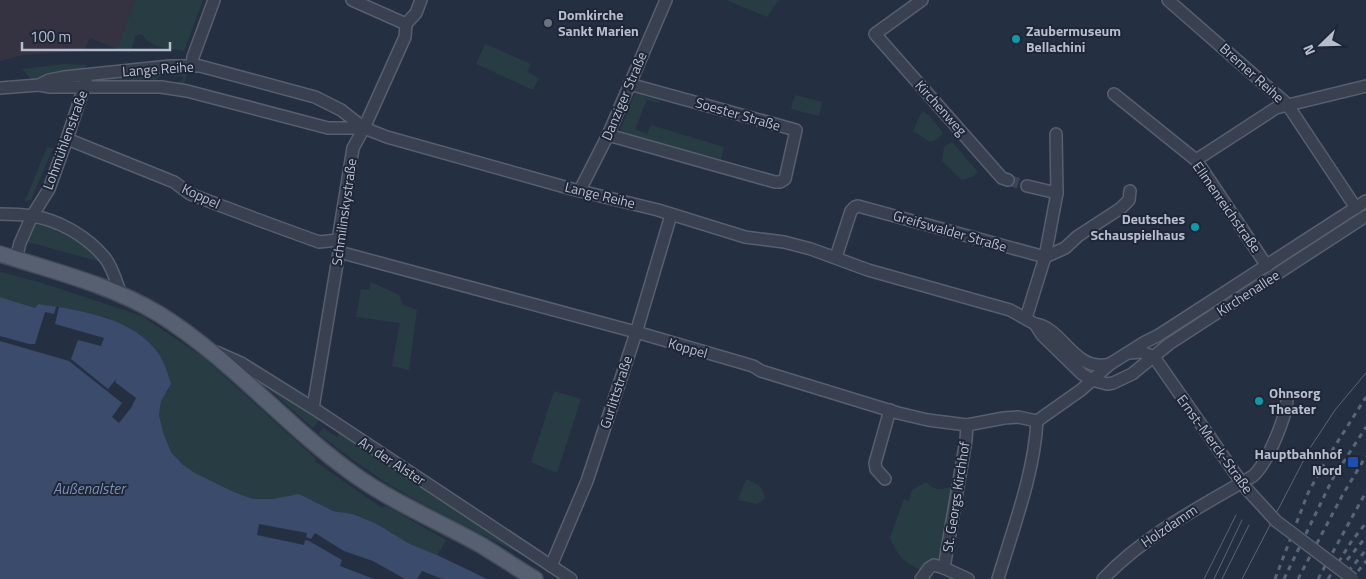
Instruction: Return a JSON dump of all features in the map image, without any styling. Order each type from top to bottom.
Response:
[{"type":"main road","name":"An der Alster","points":[[0,254],[121,294],[159,315],[209,350],[310,440],[351,472],[406,507],[479,544],[535,579]]},
{"type":"street","points":[[192,66],[192,57],[214,0]]},
{"type":"street","points":[[352,0],[406,24]]},
{"type":"street","name":"Schmilinskystraße","points":[[313,408],[353,148],[405,37],[406,24],[416,13],[421,0]]},
{"type":"street","name":"Danziger Straße","points":[[580,190],[608,134],[666,0]]},
{"type":"street","name":"Kirchenweg","points":[[922,0],[875,34],[1002,178],[1008,180]]},
{"type":"street","name":"Bremer Reihe","points":[[1168,0],[1287,104],[1356,208]]},
{"type":"street","name":"Lange Reihe","points":[[39,85],[57,78],[170,66],[200,66],[315,97],[348,115],[364,128]]},
{"type":"street","name":"Lohmühlenstraße","points":[[16,259],[20,243],[32,216],[49,189],[68,140],[83,87],[89,75]]},
{"type":"street","name":"Soester Straße","points":[[608,134],[775,182],[782,181],[787,173],[796,130],[629,84]]},
{"type":"street","points":[[0,88],[39,85]]},
{"type":"street","name":"Lange Reihe","points":[[39,85],[50,87],[161,87],[186,91],[328,128],[364,128],[438,152],[745,237],[784,242],[811,249],[868,270],[1001,307],[1044,326],[1088,363],[1098,365],[1110,364]]},
{"type":"street","points":[[1196,160],[1276,108],[1366,86]]},
{"type":"street","name":"Ellmenreichstraße","points":[[1114,94],[1196,160],[1267,266]]},
{"type":"street","points":[[328,128],[336,121],[337,115],[334,107]]},
{"type":"street","points":[[1030,321],[1045,258],[1057,194],[1056,134]]},
{"type":"street","name":"Koppel","points":[[68,140],[174,182],[190,194],[319,242],[339,246],[753,366],[761,371],[890,410],[928,420],[967,425],[1018,417],[1037,421]]},
{"type":"street","points":[[1027,186],[1057,194]]},
{"type":"street","points":[[1045,258],[1064,248],[1078,236],[1124,206],[1130,197],[1130,191]]},
{"type":"street","name":"Kirchenallee","points":[[1037,421],[1081,390],[1110,364],[1159,335],[1366,202]]},
{"type":"street","name":"Greifswalder Straße","points":[[836,257],[847,222],[855,206],[1045,258]]},
{"type":"street","points":[[0,214],[47,219],[62,225],[90,242],[105,259],[121,294]]},
{"type":"street","name":"Gurlittstraße","points":[[551,566],[587,481],[636,333],[671,215]]},
{"type":"street","points":[[1344,231],[1341,224],[1345,215]]},
{"type":"street","name":"Kirchenallee","points":[[1092,380],[1100,383],[1113,383],[1132,374],[1201,323],[1366,216]]},
{"type":"street","points":[[1048,238],[1063,240],[1078,236]]},
{"type":"street","name":"Lange Reihe","points":[[1030,321],[1072,365],[1092,380]]},
{"type":"street","points":[[1154,357],[1152,346],[1159,335]]},
{"type":"street","name":"An der Alster","points":[[209,350],[241,363],[313,408],[571,579]]},
{"type":"street","points":[[1127,354],[1142,352],[1154,357]]},
{"type":"street","name":"Ernst-Merck-Straße","points":[[1154,357],[1258,503],[1282,526],[1353,579]]},
{"type":"street","name":"Holzdamm","points":[[1103,579],[1128,554],[1169,525],[1243,484],[1260,470],[1287,407],[1287,398]]},
{"type":"street","points":[[885,479],[876,470],[874,463],[890,410]]},
{"type":"street","points":[[998,579],[1028,477],[1036,440],[1037,421]]},
{"type":"street","name":"St. Georgs Kirchhof","points":[[944,568],[967,425]]},
{"type":"street","points":[[921,579],[932,566],[937,565],[968,579]]},
{"type":"shaded area","points":[[0,0],[135,0],[117,49],[90,38],[84,51],[23,55],[0,61]]},
{"type":"green space","points":[[135,0],[203,0],[184,51],[150,43],[142,34],[136,35],[130,52],[117,49]]},
{"type":"green space","points":[[726,0],[779,0],[767,17]]},
{"type":"green space","points":[[485,44],[531,64],[527,72],[539,78],[533,90],[476,64]]},
{"type":"green space","points":[[64,64],[87,65],[83,70],[32,80],[22,69]]},
{"type":"green space","points":[[188,70],[183,87],[178,83],[183,79],[182,76],[162,75],[155,80],[103,82],[105,79]]},
{"type":"green space","points":[[635,93],[660,101],[659,103],[647,100],[635,129],[647,134],[651,125],[724,147],[721,159],[619,133]]},
{"type":"green space","points":[[795,95],[822,102],[819,116],[791,109]]},
{"type":"green space","points":[[922,111],[929,115],[943,133],[938,139],[930,142],[913,131]]},
{"type":"green space","points":[[952,142],[978,172],[972,177],[962,180],[942,161],[944,147]]},
{"type":"green space","points":[[47,147],[53,148],[31,200],[25,201]]},
{"type":"green space","points":[[34,223],[46,225],[82,244],[101,262],[28,242]]},
{"type":"green space","points":[[0,272],[42,283],[142,316],[203,357],[315,458],[316,462],[382,508],[386,506],[446,540],[437,555],[410,544],[375,523],[353,514],[333,511],[299,494],[272,499],[253,499],[195,473],[182,464],[171,452],[163,432],[159,415],[161,401],[164,394],[169,390],[109,318],[38,304],[35,308],[0,297]]},
{"type":"green space","points":[[371,282],[399,295],[403,305],[417,310],[409,370],[392,366],[400,323],[356,317],[361,289],[369,290]]},
{"type":"green space","points":[[264,381],[321,418],[313,428],[263,384]]},
{"type":"green space","points":[[554,391],[581,399],[557,473],[531,462]]},
{"type":"green space","points":[[323,428],[337,437],[340,431],[564,579],[560,579],[530,559],[388,484],[319,434]]},
{"type":"green space","points":[[746,479],[756,484],[763,491],[765,498],[757,504],[738,500]]},
{"type":"green space","points":[[926,482],[938,489],[951,487],[945,528],[946,535],[938,558],[927,562],[921,570],[910,565],[902,558],[890,538],[904,499],[909,501],[912,490]]},
{"type":"water","name":"Außenalster","points":[[0,297],[35,308],[38,304],[101,316],[131,329],[144,338],[160,357],[167,370],[171,384],[161,401],[159,415],[163,432],[171,452],[182,464],[195,473],[253,499],[272,499],[299,494],[333,511],[353,514],[375,523],[410,544],[487,579],[442,579],[422,571],[417,579],[0,579]]},
{"type":"pier","points":[[56,307],[59,307],[55,324],[104,338],[101,346],[78,340],[71,359],[108,389],[117,378],[115,382],[136,398],[119,423],[112,417],[122,403],[69,361],[0,341],[0,336],[35,344],[45,312],[54,314]]},
{"type":"pier","points":[[259,524],[307,533],[306,537],[311,539],[315,533],[344,551],[373,561],[405,579],[374,579],[340,566],[342,560],[309,541],[305,540],[304,545],[257,535]]},
{"type":"tunnel","points":[[1008,180],[1027,186]]},
{"type":"tram line","points":[[1242,579],[1310,448],[1335,410],[1366,373]]},
{"type":"tram line","points":[[1204,579],[1236,515]]},
{"type":"tram line","points":[[1214,579],[1242,520]]},
{"type":"tram line","points":[[1222,579],[1249,525]]},
{"type":"railway","points":[[1275,579],[1308,493],[1366,397]]},
{"type":"railway","points":[[1284,579],[1332,480],[1366,427]]},
{"type":"railway","points":[[1298,579],[1342,496],[1366,456]]},
{"type":"railway","points":[[1318,579],[1366,492]]},
{"type":"railway","points":[[1328,579],[1351,542],[1366,523]]},
{"type":"railway","points":[[1347,560],[1366,537]]},
{"type":"railway","points":[[1342,579],[1366,550]]},
{"type":"railway","points":[[1352,579],[1366,561]]},
{"type":"place","name":"Domkirche Sankt Marien","points":[[548,23]]},
{"type":"place","name":"Zaubermuseum Bellachini","points":[[1016,39]]},
{"type":"place","name":"Deutsches Schauspielhaus","points":[[1195,227]]},
{"type":"place","name":"Ohnsorg Theater","points":[[1259,401]]},
{"type":"place","name":"Hauptbahnhof Nord","points":[[1353,462]]}]
